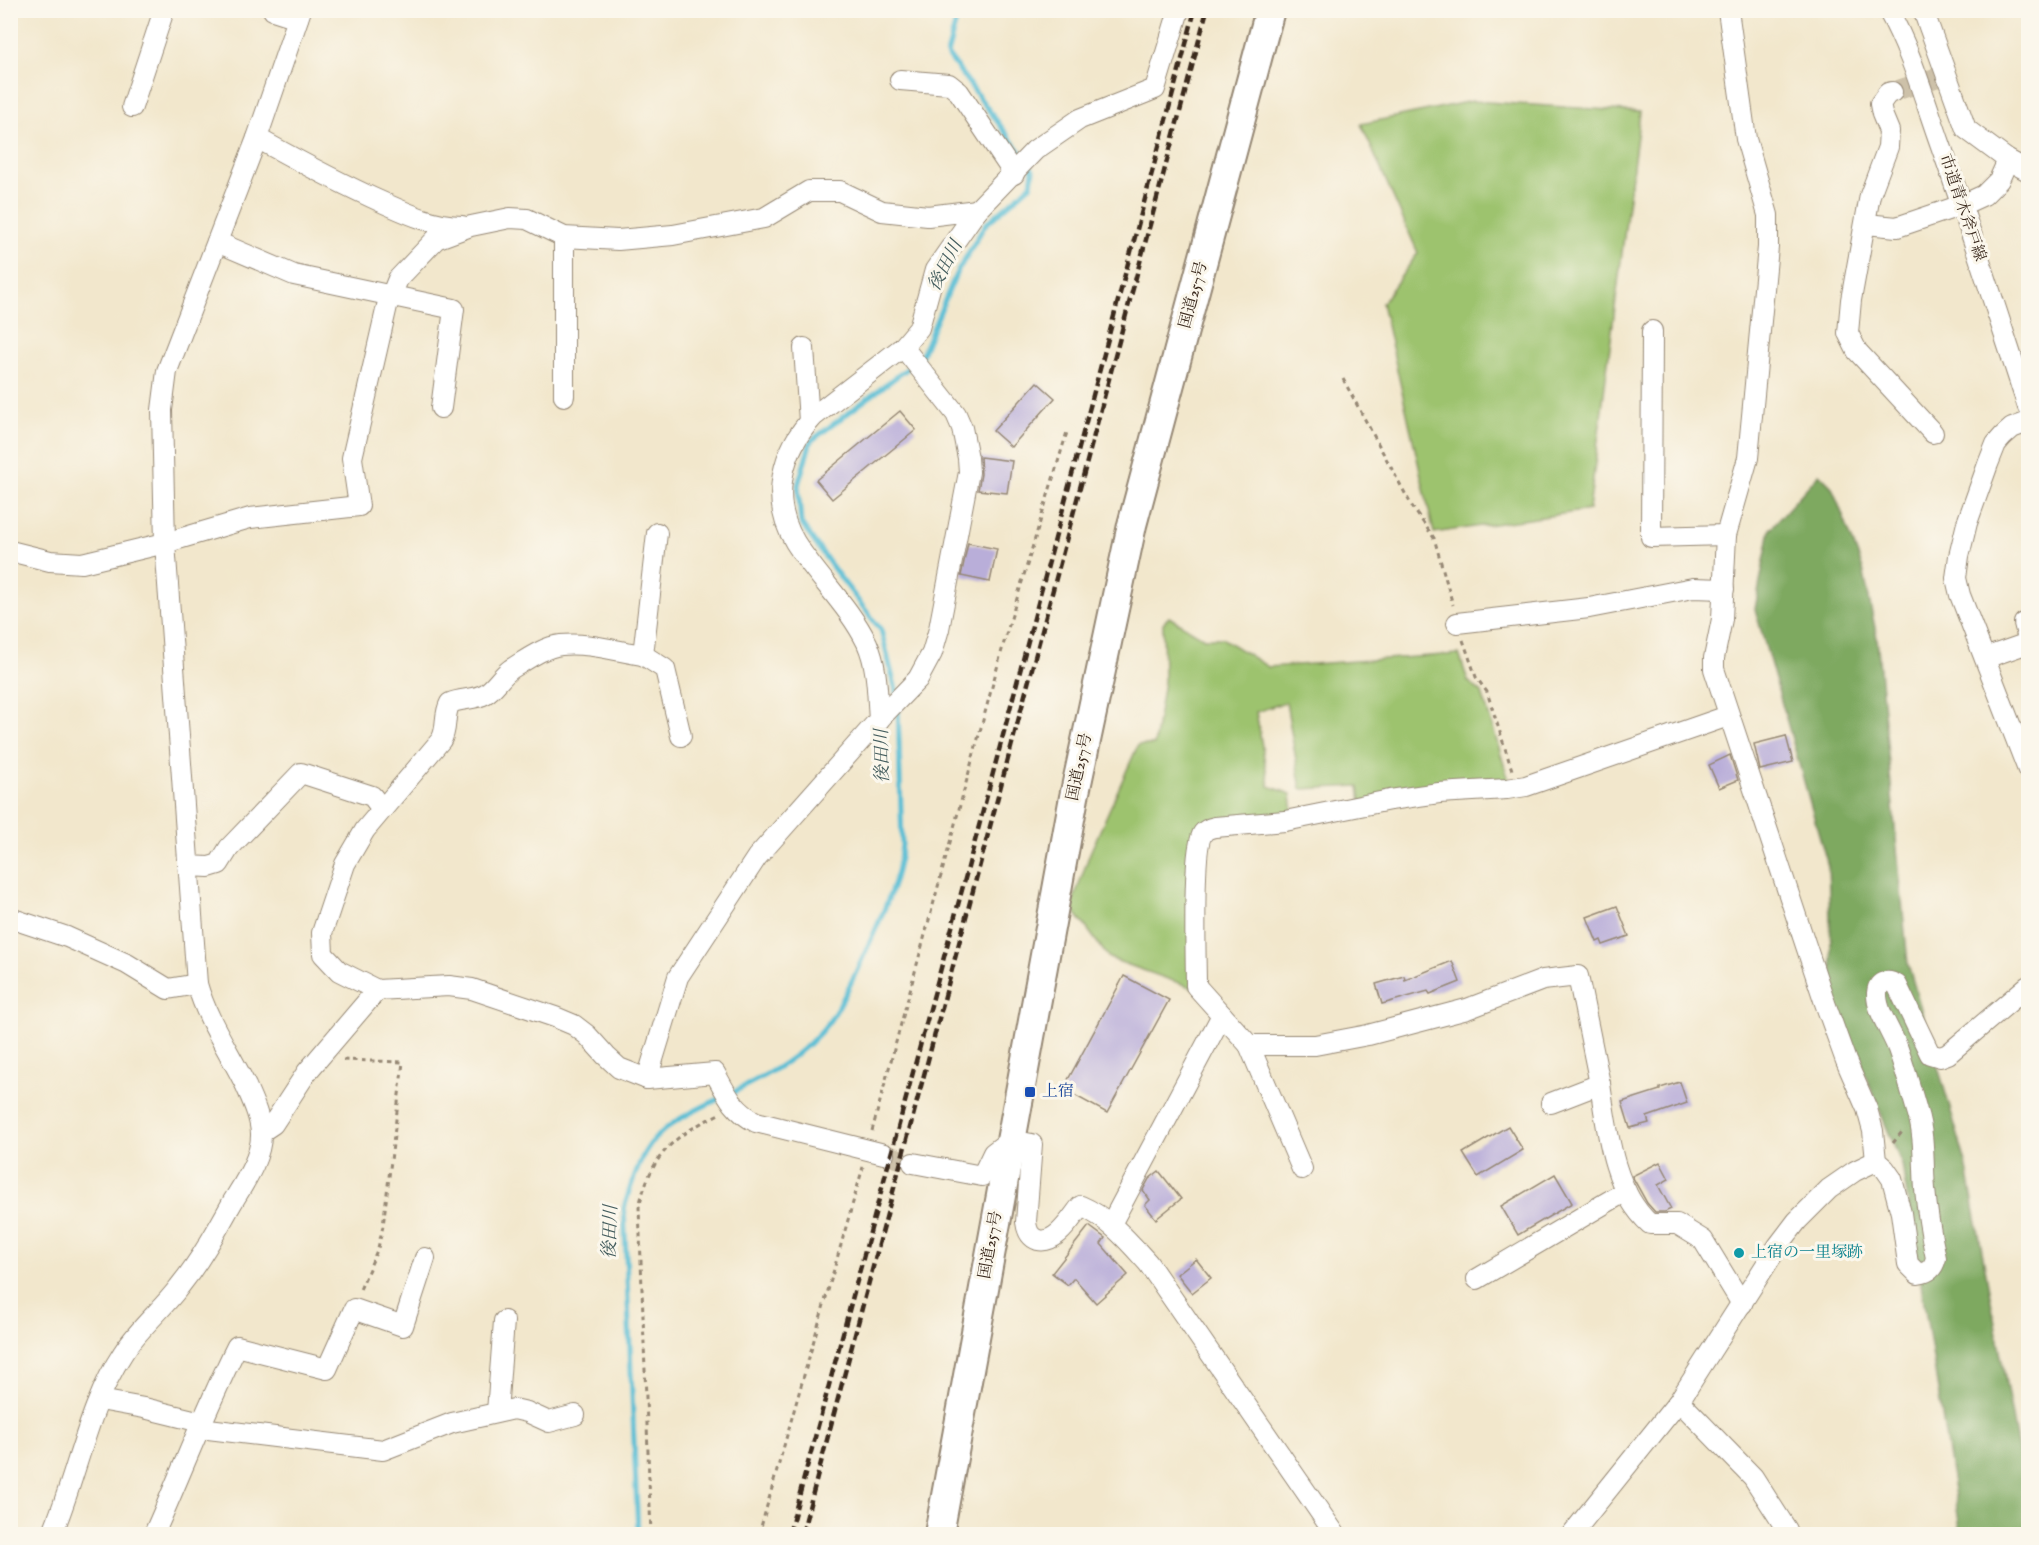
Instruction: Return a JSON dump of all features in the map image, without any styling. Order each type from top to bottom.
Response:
[{"type":"highway","name":"国道257号","points":[[939,1534],[1074,797],[1132,525],[1270,10]]},
{"type":"street","points":[[132,107],[164,10]]},
{"type":"street","points":[[52,1534],[65,1505],[100,1400],[123,1352],[178,1289],[199,1261],[236,1197],[260,1149],[261,1132],[250,1096],[202,1004],[197,984],[165,543],[162,410],[167,371],[257,138],[299,14],[273,10]]},
{"type":"street","points":[[881,717],[876,670],[866,643],[794,541],[785,515],[781,489],[784,465],[792,446],[809,421],[905,349],[919,328],[935,270],[977,210],[1035,150],[1080,119],[1155,89],[1179,10]]},
{"type":"street","points":[[1728,10],[1746,139],[1768,215],[1768,247],[1748,458],[1726,535],[1722,619],[1714,669],[1825,1003],[1846,1061],[1867,1109],[1873,1131],[1876,1161],[1892,1179],[1897,1194],[1908,1264],[1918,1274],[1928,1272],[1934,1266],[1936,1257],[1925,1190],[1924,1158],[1918,1114],[1897,1047],[1880,1008],[1877,994],[1879,987],[1885,981],[1891,981],[1897,985],[1930,1054],[1940,1057],[1948,1054],[2028,986]]},
{"type":"street","name":"市道青木斧戸線","points":[[1888,10],[1913,68],[1962,206],[2028,407]]},
{"type":"street","points":[[1923,10],[1942,75],[1966,129],[2008,160],[2028,171]]},
{"type":"street","points":[[900,80],[949,84],[959,92],[1016,172]]},
{"type":"street","points":[[1892,92],[1888,93],[1880,104],[1889,131],[1888,147],[1870,195],[1851,300],[1848,333],[1857,351],[1933,433]]},
{"type":"street","points":[[257,138],[335,182],[410,214],[440,225],[471,226]]},
{"type":"street","points":[[1866,224],[1897,227],[1962,206],[1984,195],[1999,180],[2008,160]]},
{"type":"street","points":[[10,551],[50,561],[82,563],[165,543],[250,518],[359,506],[352,458],[387,306],[398,279],[436,239],[471,226],[510,218],[527,219],[564,237],[618,240],[673,235],[764,218],[809,191],[840,191],[882,211],[928,216],[977,210]]},
{"type":"street","points":[[564,237],[564,396]]},
{"type":"street","points":[[217,242],[294,275],[454,309],[441,408]]},
{"type":"street","points":[[1652,331],[1651,537],[1726,535]]},
{"type":"street","points":[[804,348],[809,421]]},
{"type":"street","points":[[647,1079],[678,977],[757,857],[881,717],[918,679],[932,653],[939,629],[969,472],[965,439],[956,414],[905,349]]},
{"type":"street","points":[[2028,422],[2012,428],[1996,444],[1967,523],[1956,578],[1960,595],[2028,771]]},
{"type":"street","points":[[643,655],[657,533]]},
{"type":"street","points":[[1457,623],[1589,608],[1693,588],[1724,589]]},
{"type":"street","points":[[1985,658],[2028,643]]},
{"type":"street","points":[[681,735],[665,669],[643,655],[579,645],[559,645],[541,651],[501,676],[486,694],[458,699],[450,703],[441,740],[365,830],[345,864],[322,933],[323,954],[339,972],[377,990],[449,986],[472,989],[555,1017],[574,1025],[587,1035],[619,1068],[647,1079],[715,1073],[742,1115],[756,1122],[876,1152]]},
{"type":"street","points":[[1302,1169],[1249,1045],[1196,986],[1196,874],[1202,833],[1208,829],[1285,821],[1390,800],[1439,793],[1517,787],[1728,716]]},
{"type":"street","points":[[188,866],[209,867],[219,864],[229,848],[301,774],[372,796],[382,809]]},
{"type":"street","points":[[10,918],[67,937],[97,950],[127,964],[168,989],[197,984]]},
{"type":"street","points":[[1249,1045],[1315,1045],[1368,1035],[1467,1010],[1544,980],[1578,976],[1608,1135],[1617,1172],[1626,1191],[1650,1224],[1677,1224],[1703,1240],[1742,1304]]},
{"type":"street","points":[[261,1132],[273,1124],[307,1072],[377,990]]},
{"type":"street","points":[[1112,1224],[1222,1015]]},
{"type":"street","points":[[1551,1103],[1600,1084]]},
{"type":"street","points":[[913,1163],[982,1176],[993,1153],[1010,1140],[1032,1144],[1027,1232],[1034,1238],[1042,1240],[1053,1238],[1081,1206],[1093,1210],[1112,1224],[1148,1263],[1335,1534]]},
{"type":"street","points":[[1572,1534],[1679,1401],[1778,1246],[1797,1221],[1829,1189],[1876,1161]]},
{"type":"street","points":[[1477,1279],[1626,1191]]},
{"type":"street","points":[[154,1534],[200,1425],[237,1346],[327,1369],[354,1309],[403,1326],[425,1257]]},
{"type":"street","points":[[497,1412],[504,1321]]},
{"type":"street","points":[[100,1400],[144,1408],[200,1425],[383,1450],[452,1423],[497,1412],[514,1409],[549,1422],[575,1415]]},
{"type":"street","points":[[1679,1401],[1753,1477],[1787,1530],[1787,1534]]},
{"type":"path","points":[[1343,379],[1413,508],[1434,538],[1472,669],[1487,692],[1517,787]]},
{"type":"path","points":[[759,1534],[876,1152],[1006,634],[1067,432]]},
{"type":"path","points":[[321,1056],[326,1060],[403,1062],[383,1226],[378,1248],[359,1289],[354,1309]]},
{"type":"path","points":[[651,1534],[639,1207],[650,1171],[666,1149],[693,1126],[735,1106]]},
{"type":"green space","points":[[1472,101],[1640,112],[1589,510],[1434,533],[1382,303],[1418,253],[1361,124]]},
{"type":"green space","points":[[1819,474],[1832,487],[1863,569],[1877,638],[1908,964],[1966,1163],[2028,1505],[2028,1534],[1961,1534],[1902,1165],[1833,996],[1828,866],[1755,609],[1770,529]]},
{"type":"green space","points":[[1169,617],[1204,638],[1222,638],[1268,667],[1459,654],[1468,681],[1482,693],[1510,784],[1361,802],[1359,786],[1301,789],[1286,702],[1256,712],[1269,786],[1291,794],[1293,815],[1196,830],[1193,988],[1109,958],[1071,907],[1090,853],[1138,745],[1154,745],[1164,681],[1163,623]]},
{"type":"building","points":[[1037,382],[1055,398],[1011,447],[993,431]]},
{"type":"building","points":[[900,411],[916,430],[832,499],[816,480]]},
{"type":"building","points":[[980,457],[1012,461],[1007,493],[978,490],[981,474]]},
{"type":"building","points":[[968,543],[997,549],[990,582],[961,576]]},
{"type":"building","points":[[1786,736],[1793,762],[1760,770],[1754,744]]},
{"type":"building","points":[[1730,755],[1738,780],[1719,788],[1709,765]]},
{"type":"building","points":[[1617,906],[1629,936],[1603,945],[1601,940],[1597,942],[1587,917]]},
{"type":"building","points":[[1452,961],[1460,982],[1430,994],[1428,991],[1382,1004],[1376,984],[1404,976],[1405,980]]},
{"type":"building","points":[[1124,976],[1169,1000],[1107,1113],[1063,1089]]},
{"type":"building","points":[[1680,1082],[1687,1103],[1647,1117],[1649,1123],[1630,1128],[1622,1102]]},
{"type":"building","points":[[1508,1126],[1523,1150],[1478,1177],[1463,1153]]},
{"type":"building","points":[[1660,1162],[1669,1179],[1658,1185],[1671,1209],[1665,1212],[1655,1212],[1647,1203],[1632,1176]]},
{"type":"building","points":[[1159,1171],[1181,1199],[1156,1219],[1145,1205],[1150,1200],[1143,1190],[1149,1179]]},
{"type":"building","points":[[1555,1174],[1572,1203],[1518,1235],[1501,1206]]},
{"type":"building","points":[[1089,1226],[1105,1238],[1101,1244],[1128,1275],[1096,1303],[1074,1278],[1068,1285],[1052,1273]]},
{"type":"building","points":[[1196,1259],[1211,1278],[1192,1293],[1177,1274]]},
{"type":"waterway","name":"後田川","points":[[959,10],[947,54],[1023,156]]},
{"type":"waterway","name":"後田川","points":[[897,694],[881,630],[801,523],[798,485],[811,441],[920,359],[956,274],[985,225],[1031,185],[1033,170],[1028,163]]},
{"type":"waterway","name":"後田川","points":[[732,1093],[784,1063],[808,1045],[818,1034],[841,1002],[879,921],[896,876],[902,845],[898,706]]},
{"type":"waterway","name":"後田川","points":[[638,1534],[624,1208],[638,1166],[645,1152],[660,1133],[680,1119],[723,1097]]},
{"type":"tunnel","points":[[1892,92],[1938,77]]},
{"type":"tunnel","points":[[884,1154],[913,1163]]},
{"type":"railway","points":[[789,1534],[1195,10]]},
{"type":"railway","points":[[802,1534],[1207,10]]},
{"type":"place","name":"上宿","points":[[1030,1092]]},
{"type":"place","name":"上宿の一里塚跡","points":[[1739,1253]]}]
